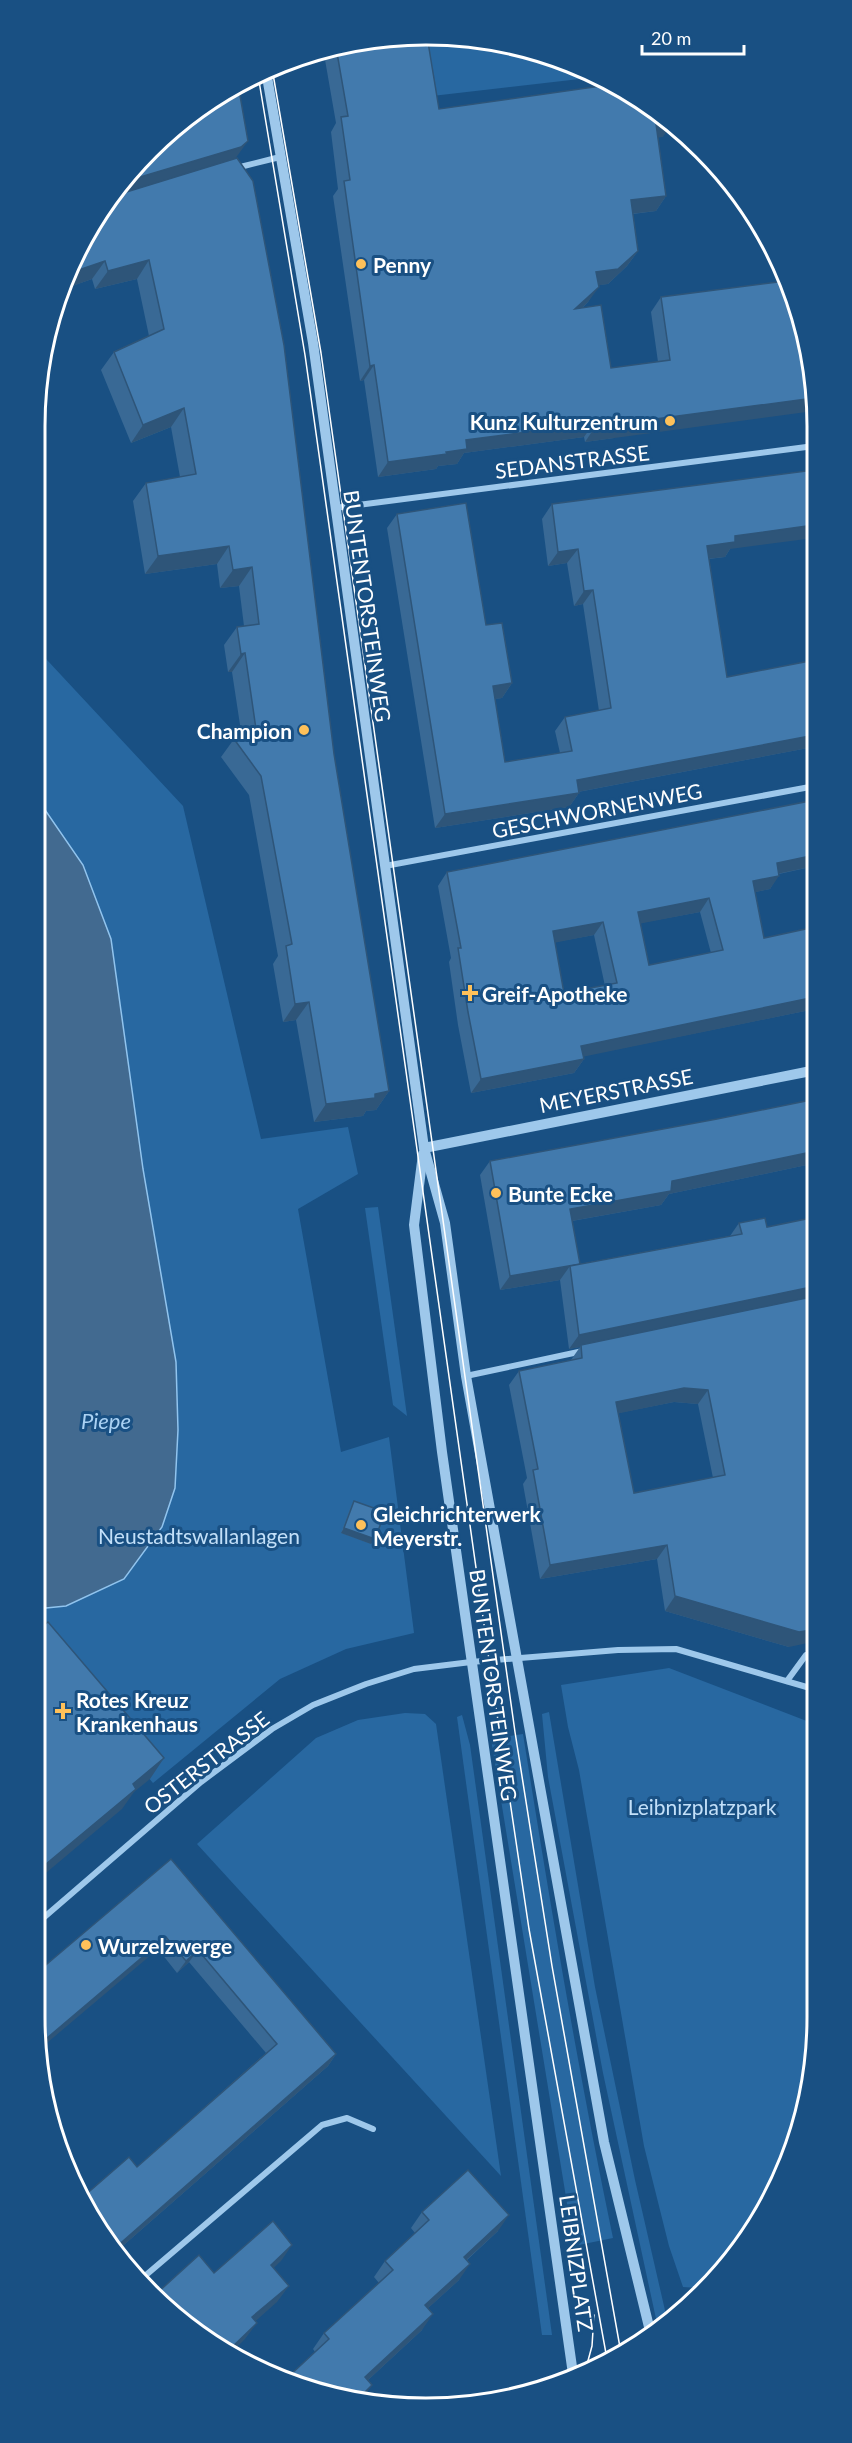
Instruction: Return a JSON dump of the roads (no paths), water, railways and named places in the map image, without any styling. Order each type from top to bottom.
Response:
[{"type":"street","name":"BUNTENTORSTEINWEG","points":[[267,79],[313,343],[423,1148],[446,1223],[466,1376],[604,2142],[649,2326]]},
{"type":"street","points":[[225,171],[280,157]]},
{"type":"street","name":"SEDANSTRASSE","points":[[335,508],[807,447]]},
{"type":"street","name":"GESCHWORNENWEG","points":[[384,866],[807,787]]},
{"type":"street","name":"MEYERSTRASSE","points":[[423,1148],[807,1072]]},
{"type":"street","name":"BUNTENTORSTEINWEG","points":[[423,1148],[414,1225],[442,1452],[542,2156]]},
{"type":"street","points":[[466,1376],[594,1349]]},
{"type":"street","name":"OSTERSTRASSE","points":[[45,1917],[201,1782],[272,1729],[313,1705],[366,1684],[414,1670],[471,1662],[618,1650],[676,1649],[807,1687]]},
{"type":"street","points":[[787,1681],[807,1654]]},
{"type":"street","points":[[146,2275],[322,2125],[347,2118],[373,2129]]},
{"type":"street","name":"LEIBNIZPLATZ","points":[[542,2156],[572,2369]]},
{"type":"water","name":"Piepe","points":[[45,810],[83,865],[111,939],[143,1169],[176,1362],[178,1430],[175,1488],[162,1527],[124,1579],[66,1606],[45,1608]]},
{"type":"tram line","points":[[274,77],[321,353],[515,1732],[552,1966],[620,2345]]},
{"type":"tram line","points":[[259,83],[305,355],[529,1929],[606,2353]]},
{"type":"tram line","points":[[588,2362],[592,2346],[594,2315]]},
{"type":"place","name":"Penny","points":[[361,264]]},
{"type":"place","name":"Kunz Kulturzentrum","points":[[670,421]]},
{"type":"place","name":"Champion","points":[[304,730]]},
{"type":"place","name":"Greif-Apotheke","points":[[470,993]]},
{"type":"place","name":"Bunte Ecke","points":[[496,1193]]},
{"type":"place","name":"Gleichrichterwerk Meyerstr.","points":[[361,1525]]},
{"type":"place","name":"Rotes Kreuz Krankenhaus","points":[[63,1711]]},
{"type":"place","name":"Wurzelzwerge","points":[[86,1945]]},
{"type":"park label","name":"Neustadtswallanlagen","points":[[199,1535]]},
{"type":"park label","name":"Leibnizplatzpark","points":[[702,1806]]}]
